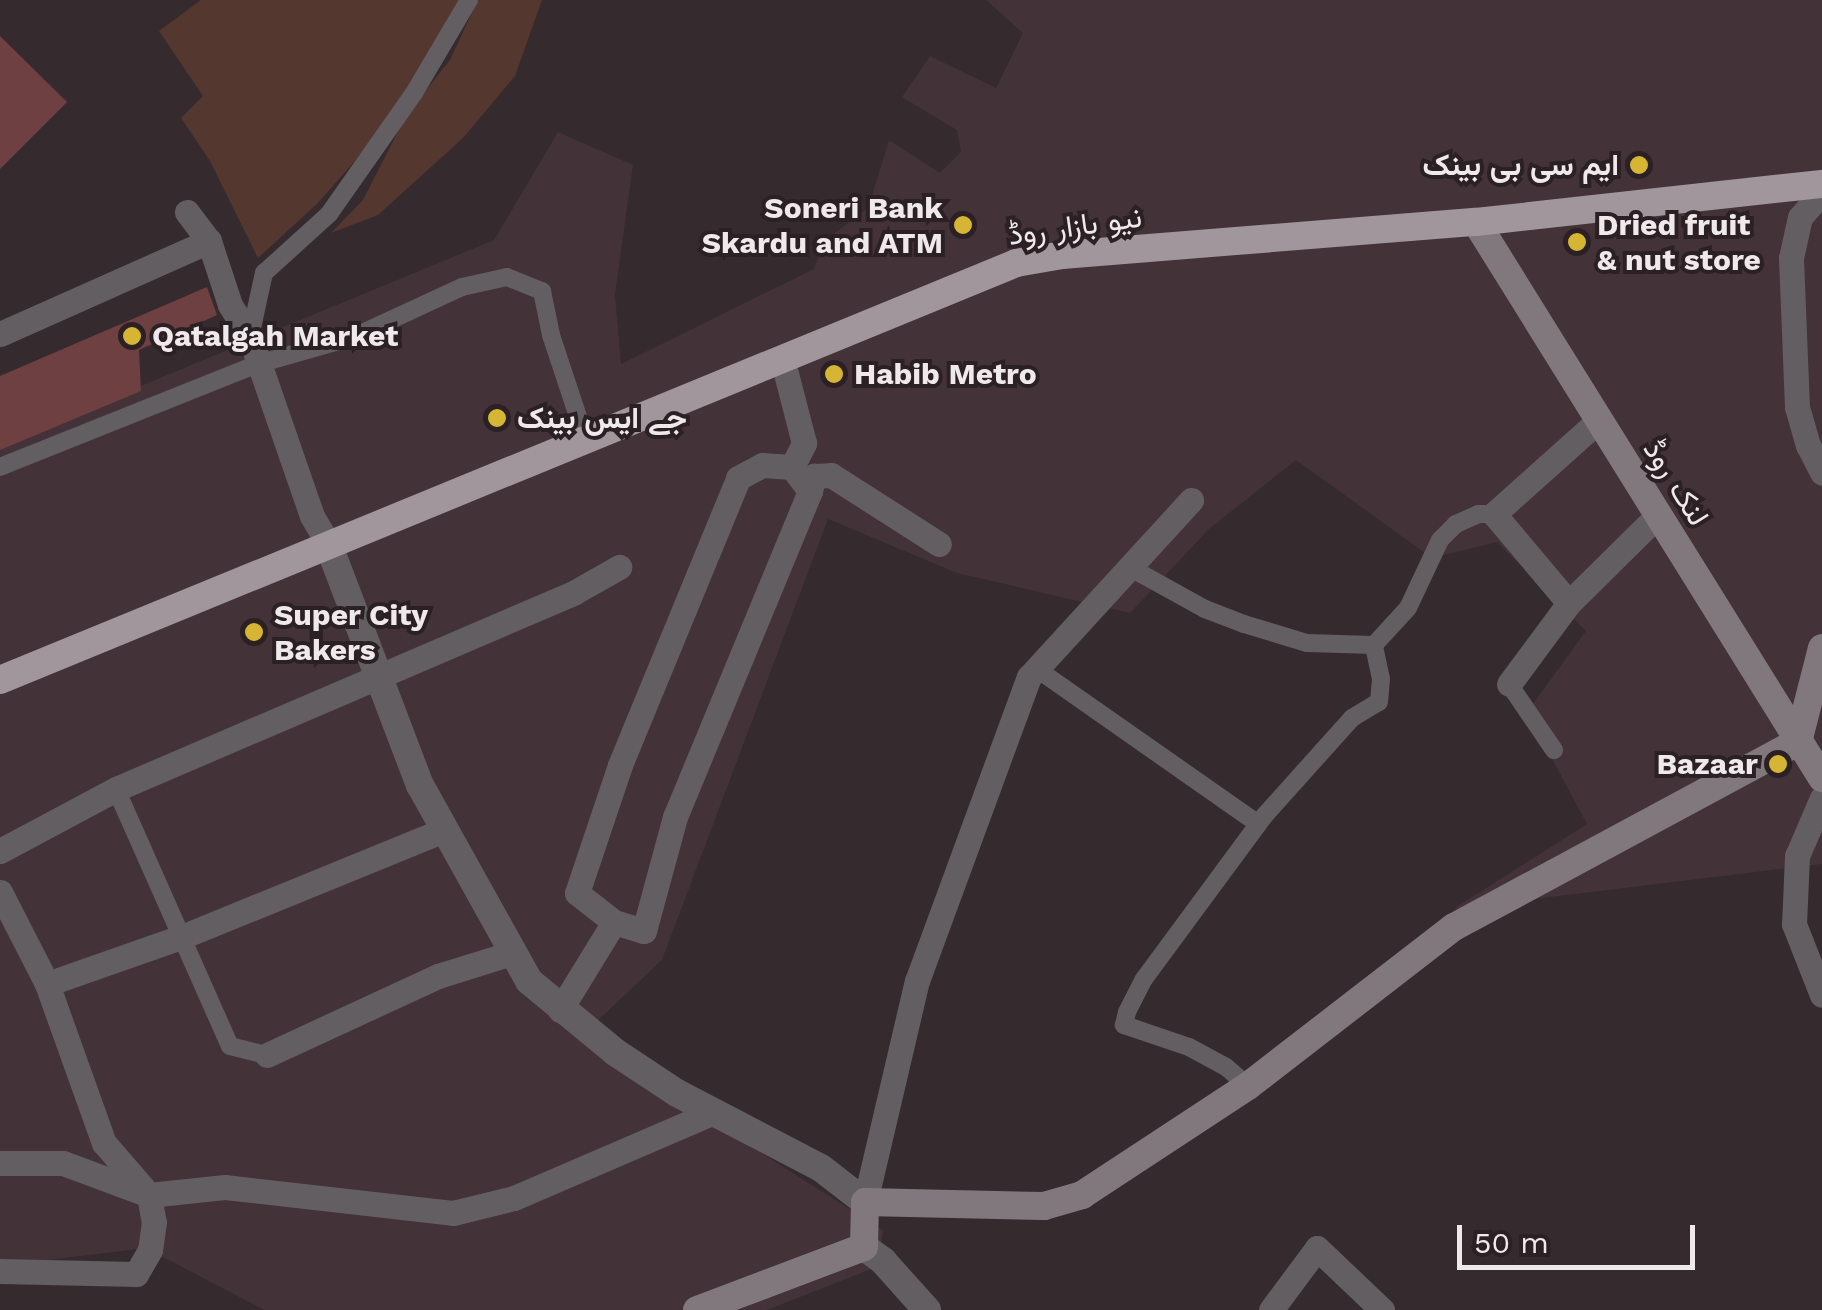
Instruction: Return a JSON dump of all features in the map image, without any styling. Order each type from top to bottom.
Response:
[{"type":"highway","name":"نیو بازار روڈ","points":[[0,680],[1016,263],[1062,254],[1476,222],[1822,184]]},
{"type":"main road","name":"لنک روڈ","points":[[1476,222],[1822,778]]},
{"type":"main road","points":[[697,1310],[864,1247],[864,1202],[1044,1206],[1082,1195],[1248,1086],[1454,926],[1798,742],[1822,648]]},
{"type":"street","points":[[250,337],[264,273],[329,214],[414,93],[469,0]]},
{"type":"street","points":[[1822,192],[1800,217],[1790,258],[1797,406],[1808,446],[1822,473]]},
{"type":"street","points":[[186,212],[209,241],[230,305],[250,337],[312,516],[329,546],[382,677],[420,785],[529,981],[615,1052],[711,1113],[821,1168],[864,1202],[917,981],[1029,678],[1192,500]]},
{"type":"street","points":[[0,334],[209,241]]},
{"type":"street","points":[[0,468],[258,364],[356,336],[462,288],[507,277],[542,291],[551,334],[586,438]]},
{"type":"street","points":[[782,358],[804,443],[792,467]]},
{"type":"street","points":[[1129,567],[1206,609],[1244,624],[1307,644],[1374,645],[1408,608],[1440,540],[1456,524],[1478,514],[1494,514],[1599,420]]},
{"type":"street","points":[[810,491],[792,467],[762,465],[738,478],[620,766],[577,893],[614,922],[644,931],[674,817],[810,491],[814,476],[831,475],[939,544]]},
{"type":"street","points":[[1494,514],[1569,603]]},
{"type":"street","points":[[1554,750],[1509,684],[1569,603],[1658,515]]},
{"type":"street","points":[[0,851],[116,788],[382,677],[575,592],[619,567]]},
{"type":"street","points":[[1248,1086],[1226,1067],[1190,1047],[1124,1026],[1144,979],[1258,824],[1352,718],[1379,702],[1380,678],[1374,645]]},
{"type":"street","points":[[1037,668],[1258,824]]},
{"type":"street","points":[[116,788],[230,1046],[267,1055],[438,976],[512,953]]},
{"type":"street","points":[[1822,798],[1797,856],[1794,924],[1822,995]]},
{"type":"street","points":[[47,984],[184,936],[444,830]]},
{"type":"street","points":[[0,892],[47,984],[104,1143],[149,1195],[154,1222],[150,1250],[136,1274],[0,1270]]},
{"type":"street","points":[[560,1010],[614,922]]},
{"type":"street","points":[[0,1163],[63,1163],[149,1195],[225,1187],[453,1214],[514,1198],[711,1113]]},
{"type":"street","points":[[864,1247],[883,1261],[926,1310]]},
{"type":"street","points":[[1271,1310],[1317,1248],[1382,1310]]},
{"type":"shaded area","points":[[201,0],[461,0],[434,54],[360,155],[318,203],[258,258],[210,161],[181,118],[203,96],[159,31]]},
{"type":"shaded area","points":[[478,0],[542,0],[515,76],[463,138],[378,215],[331,233],[363,200],[407,114],[450,60]]},
{"type":"shaded area","points":[[986,0],[1822,0],[1822,864],[1453,909],[1587,824],[1527,712],[1586,631],[1497,542],[1432,558],[1296,460],[1209,529],[1130,613],[957,573],[828,519],[662,960],[579,1038],[883,1230],[879,1266],[767,1310],[264,1310],[146,1248],[0,1266],[0,444],[494,240],[558,132],[633,165],[615,294],[621,364],[814,269],[824,241],[868,208],[889,140],[940,173],[961,152],[957,130],[902,97],[930,56],[996,88],[1023,33]]},
{"type":"building","points":[[0,36],[67,102],[0,169]]},
{"type":"building","points":[[207,287],[217,315],[139,350],[141,391],[0,450],[0,376]]},
{"type":"place","name":"ایم سی بی بینک","points":[[1639,165]]},
{"type":"place","name":"Soneri Bank Skardu and ATM","points":[[963,225]]},
{"type":"place","name":"Dried fruit & nut store","points":[[1577,242]]},
{"type":"place","name":"Qatalgah Market","points":[[132,336]]},
{"type":"place","name":"Habib Metro","points":[[834,374]]},
{"type":"place","name":"جے ایس بینک","points":[[497,418]]},
{"type":"place","name":"Super City Bakers","points":[[254,632]]},
{"type":"place","name":"Bazaar","points":[[1778,764]]}]
